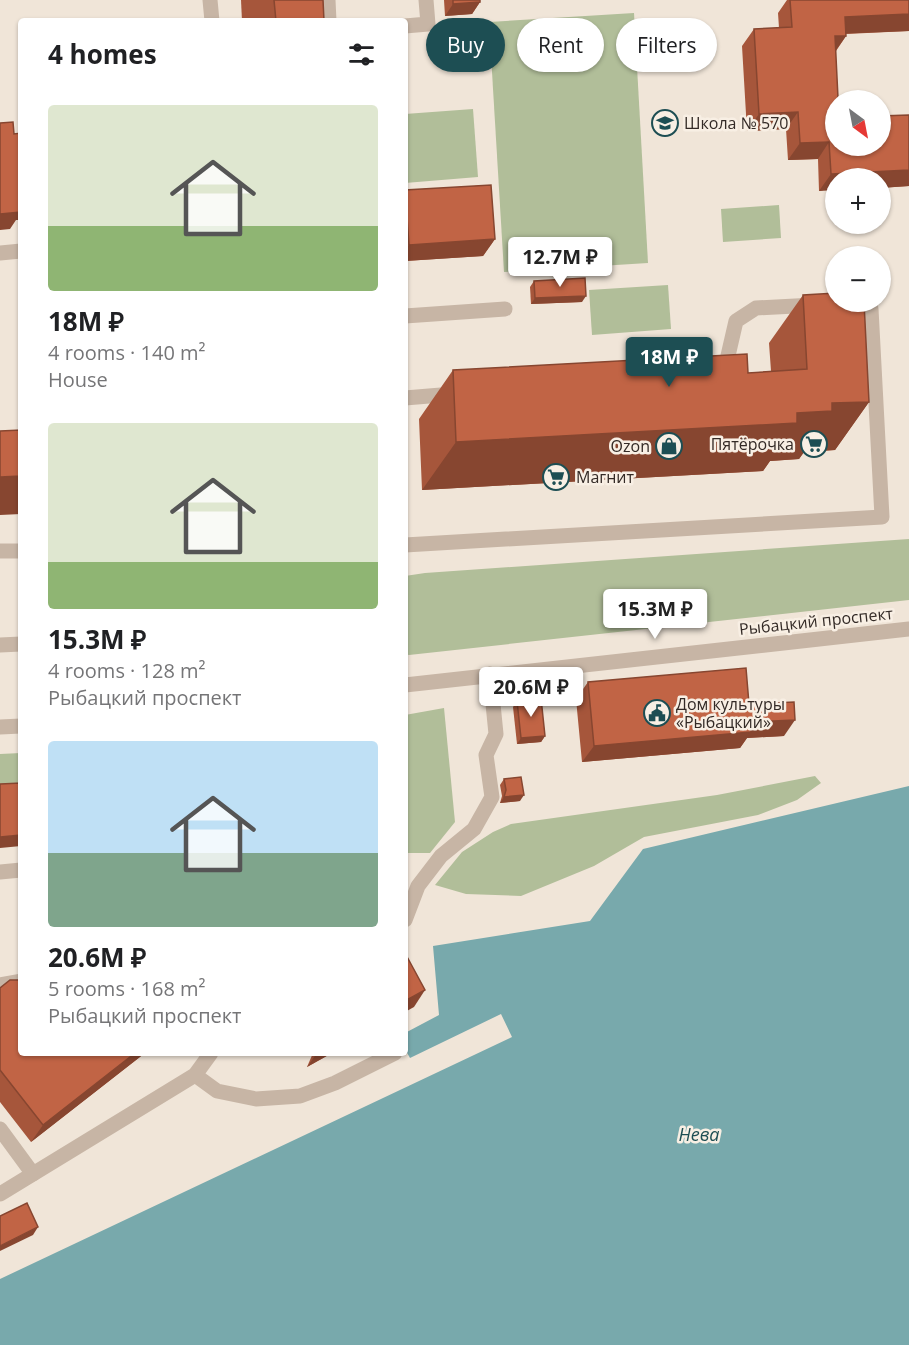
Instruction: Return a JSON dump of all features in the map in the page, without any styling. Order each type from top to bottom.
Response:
[{"type":"street","points":[[210,0],[212,18]]},
{"type":"street","points":[[327,0],[329,18]]},
{"type":"street","points":[[408,26],[428,24],[426,0]]},
{"type":"street","points":[[0,253],[18,251]]},
{"type":"street","points":[[408,545],[882,517],[871,309],[841,304],[756,308],[736,321],[723,375],[712,376]]},
{"type":"street","points":[[408,316],[505,309]]},
{"type":"street","points":[[408,398],[474,393]]},
{"type":"street","points":[[0,551],[18,550]]},
{"type":"street","name":"Рыбацкий проспект","points":[[408,685],[909,629]]},
{"type":"street","points":[[0,645],[18,644]]},
{"type":"street","points":[[408,912],[418,886],[441,856],[474,829],[492,797],[486,755],[496,734],[490,675]]},
{"type":"street","points":[[0,727],[18,726]]},
{"type":"street","points":[[0,872],[18,870]]},
{"type":"street","points":[[0,985],[18,982]]},
{"type":"street","points":[[0,1194],[195,1076],[209,1056]]},
{"type":"street","points":[[195,1076],[217,1091],[256,1099],[300,1096],[335,1083],[389,1056]]},
{"type":"street","points":[[0,1129],[33,1174]]},
{"type":"green space","points":[[634,13],[634,18],[616,18],[616,72],[637,72],[648,263],[504,272],[492,72],[505,72],[505,21],[517,20],[517,72],[604,72],[604,18],[553,18]]},
{"type":"green space","points":[[473,109],[478,177],[408,183],[408,114]]},
{"type":"green space","points":[[779,205],[781,238],[723,242],[721,209]]},
{"type":"green space","points":[[668,285],[671,329],[592,335],[589,290]]},
{"type":"green space","points":[[909,539],[909,600],[409,655],[408,576]]},
{"type":"green space","points":[[444,708],[455,822],[430,853],[408,853],[408,714]]},
{"type":"green space","points":[[18,753],[18,783],[0,784],[0,754]]},
{"type":"green space","points":[[815,776],[821,783],[797,800],[758,815],[644,837],[594,866],[521,896],[466,894],[435,885],[462,852],[493,832],[511,824],[717,795]]},
{"type":"water","name":"Нева","points":[[909,786],[909,1345],[0,1345],[0,1279],[512,1037],[501,1014],[410,1058],[408,1031],[439,1015],[433,946],[590,921],[643,849]]},
{"type":"building","points":[[274,0],[323,0],[324,18],[276,18]]},
{"type":"building","points":[[453,0],[480,0],[480,2],[453,4]]},
{"type":"building","points":[[790,0],[909,0],[909,14],[845,17],[846,36],[835,36],[838,90],[825,90],[825,142],[800,143],[798,112],[759,114],[754,29],[792,27]]},
{"type":"building","points":[[909,115],[909,170],[831,168],[830,156],[891,156],[891,116]]},
{"type":"building","points":[[13,122],[14,134],[18,133],[18,212],[0,214],[0,123]]},
{"type":"building","points":[[491,185],[495,239],[409,245],[408,190]]},
{"type":"building","points":[[585,278],[586,296],[535,298],[534,281]]},
{"type":"building","points":[[825,294],[825,312],[864,312],[869,402],[832,403],[832,411],[797,413],[797,423],[456,442],[453,370],[747,354],[748,373],[807,369],[803,295]]},
{"type":"building","points":[[18,430],[18,476],[0,477],[0,431]]},
{"type":"building","name":"Дом культуры «Рыбацкий»","points":[[746,668],[749,704],[794,702],[795,720],[751,722],[751,732],[594,746],[588,682]]},
{"type":"building","points":[[541,698],[545,736],[521,738],[517,701]]},
{"type":"building","points":[[521,777],[524,795],[504,797],[506,790],[504,779]]},
{"type":"building","points":[[18,783],[18,835],[0,837],[0,784]]},
{"type":"building","points":[[408,959],[425,990],[408,999]]},
{"type":"building","points":[[10,980],[18,980],[18,1056],[131,1056],[43,1125],[0,1070],[0,988]]},
{"type":"building","points":[[27,1203],[38,1227],[0,1246],[0,1216]]},
{"type":"place","name":"Школа № 570","points":[[665,123]]},
{"type":"place","name":"Пятёрочка","points":[[814,444]]},
{"type":"place","name":"Ozon","points":[[669,446]]},
{"type":"place","name":"Магнит","points":[[556,477]]},
{"type":"place","name":"Дом культуры «Рыбацкий»","points":[[657,713]]}]
